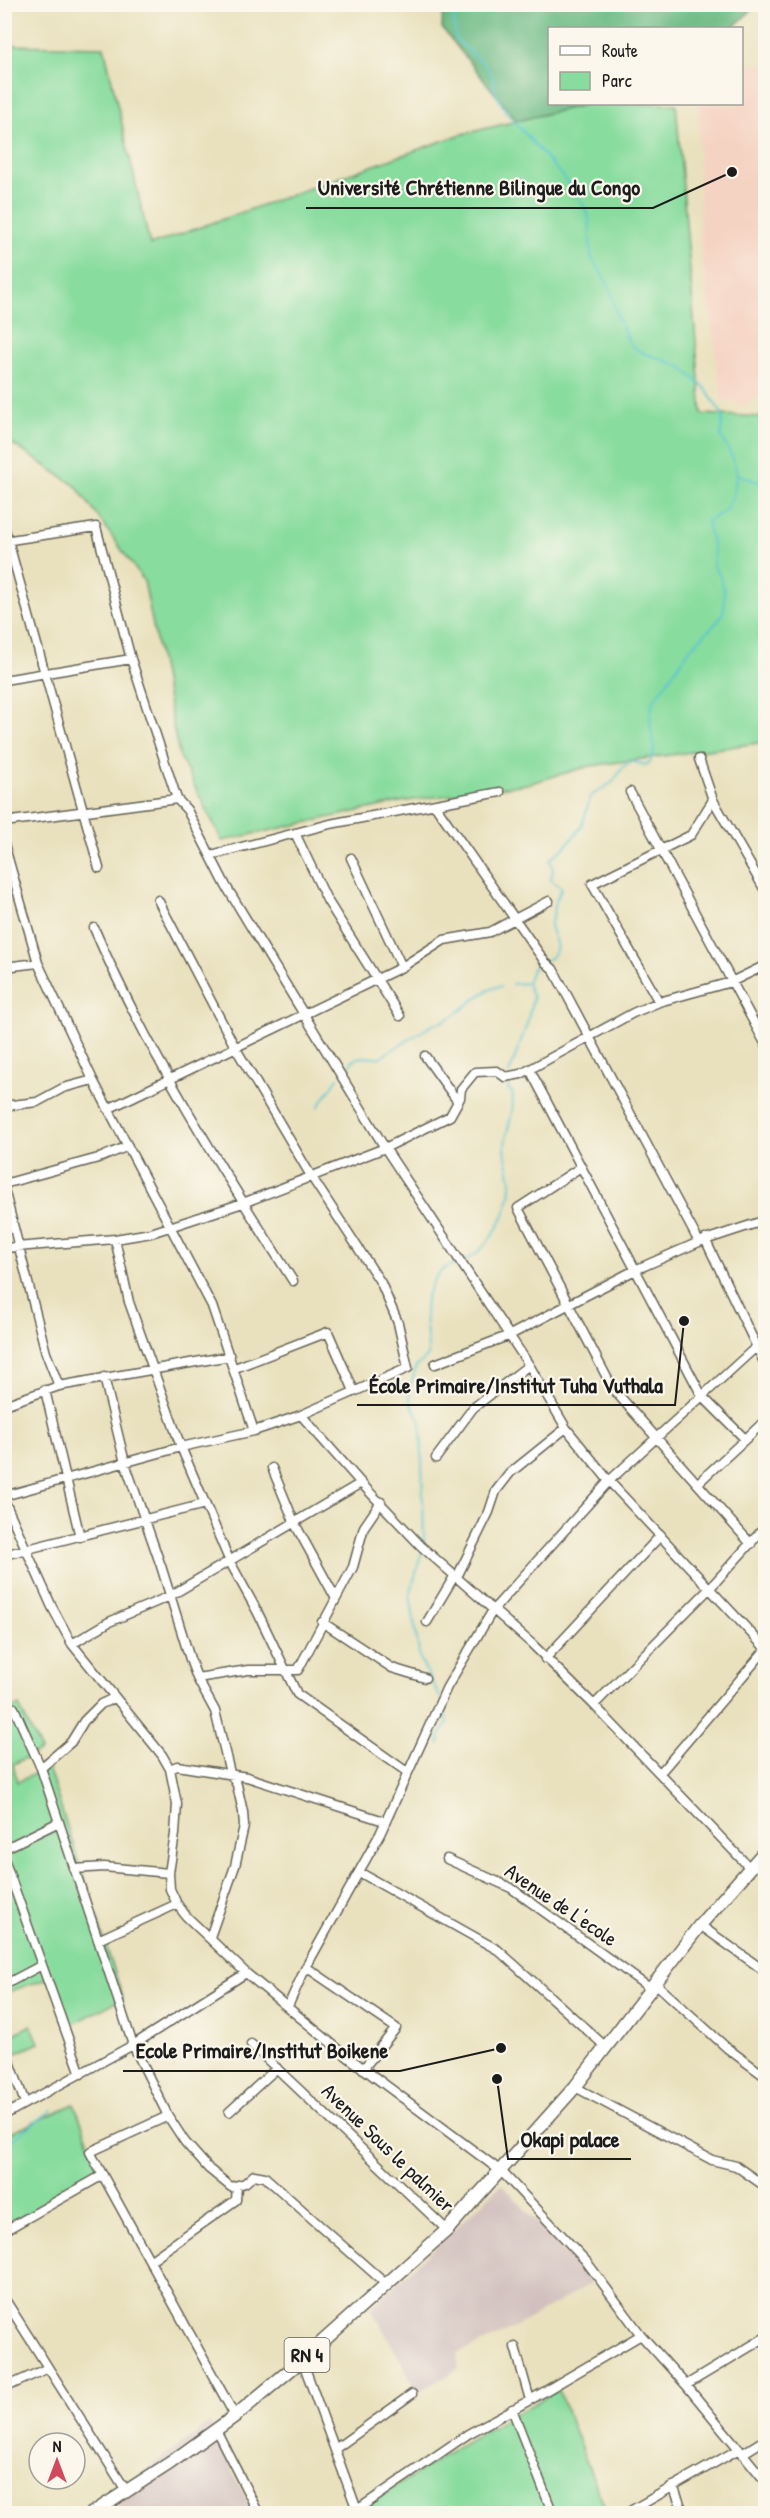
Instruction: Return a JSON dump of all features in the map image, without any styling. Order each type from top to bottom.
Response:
[{"type":"highway","name":"RN 4","points":[[91,2514],[127,2492],[235,2416],[302,2360],[447,2230],[502,2172],[575,2087],[700,1925],[765,1850]]},
{"type":"street","points":[[4,526],[99,868]]},
{"type":"street","points":[[7,540],[96,527],[131,659],[177,799],[187,810],[226,886],[385,1148],[510,1335],[566,1428],[609,1481],[661,1534],[765,1649],[660,1773]]},
{"type":"street","points":[[4,680],[131,659]]},
{"type":"street","points":[[699,759],[713,801],[765,892]]},
{"type":"street","points":[[211,855],[330,824],[500,792]]},
{"type":"street","points":[[630,792],[765,1046]]},
{"type":"street","points":[[4,822],[177,799]]},
{"type":"street","points":[[659,1002],[592,884],[691,835],[713,801]]},
{"type":"street","points":[[435,805],[544,961],[553,969],[702,1240],[765,1366]]},
{"type":"street","points":[[296,833],[327,900],[400,1016]]},
{"type":"street","points":[[4,844],[38,963],[93,1080],[212,1306],[235,1368],[254,1431]]},
{"type":"street","points":[[351,858],[402,967]]},
{"type":"street","points":[[158,900],[235,1047],[311,1176],[381,1283],[398,1323],[408,1368],[301,1415],[254,1431],[181,1447],[4,1498],[52,1607],[72,1644],[162,1755],[170,1769],[177,1804],[170,1889],[177,1904],[246,1973],[363,2069],[502,2172],[586,2261],[641,2335],[686,2385],[765,2482]]},
{"type":"street","points":[[108,1109],[168,1078],[402,967],[444,940],[490,932],[549,901]]},
{"type":"street","points":[[94,928],[120,989],[168,1078],[293,1281]]},
{"type":"street","points":[[4,968],[38,963]]},
{"type":"street","points":[[4,1248],[114,1239],[151,1233],[243,1203],[385,1148],[450,1116],[458,1102],[461,1089],[475,1072],[496,1071],[508,1077],[530,1070],[659,1002],[731,982],[765,965]]},
{"type":"street","points":[[425,1056],[458,1102]]},
{"type":"street","points":[[530,1070],[702,1396],[745,1439]]},
{"type":"street","points":[[4,1106],[37,1102],[63,1088],[93,1080]]},
{"type":"street","points":[[4,1184],[102,1157],[128,1146]]},
{"type":"street","points":[[581,1167],[518,1208],[613,1389],[751,1544]]},
{"type":"street","points":[[4,1189],[46,1353],[59,1386]]},
{"type":"street","points":[[435,1364],[510,1335],[635,1270],[702,1240],[765,1220]]},
{"type":"street","points":[[114,1239],[129,1302],[181,1447],[230,1562],[257,1611],[283,1669],[297,1694],[407,1772]]},
{"type":"street","points":[[235,1368],[328,1332],[354,1391]]},
{"type":"street","points":[[288,2006],[306,1967],[380,1834],[447,1686],[493,1610],[609,1481],[755,1348]]},
{"type":"street","points":[[4,1405],[59,1386],[230,1356]]},
{"type":"street","points":[[436,1458],[473,1408],[529,1365]]},
{"type":"street","points":[[104,1377],[124,1463],[161,1566],[197,1678],[215,1711],[230,1773],[237,1785],[244,1826],[235,1866],[210,1937]]},
{"type":"street","points":[[45,1390],[80,1537]]},
{"type":"street","points":[[301,1415],[361,1483],[422,1546],[594,1705],[749,1867]]},
{"type":"street","points":[[698,1483],[765,1420]]},
{"type":"street","points":[[427,1622],[456,1576],[489,1512],[496,1491],[510,1473],[566,1428]]},
{"type":"street","points":[[272,1468],[295,1524],[335,1597]]},
{"type":"street","points":[[72,1644],[109,1622],[170,1596],[361,1483]]},
{"type":"street","points":[[197,1678],[249,1670],[298,1670],[352,1567],[364,1527],[381,1502]]},
{"type":"street","points":[[4,1555],[205,1504]]},
{"type":"street","points":[[594,1705],[710,1588],[765,1526]]},
{"type":"street","points":[[545,1659],[661,1534]]},
{"type":"street","points":[[322,1622],[392,1668],[425,1678]]},
{"type":"street","points":[[41,1768],[71,1742],[84,1721],[101,1704],[114,1698]]},
{"type":"street","points":[[4,1713],[14,1708],[41,1768],[133,2045],[168,2116],[185,2142],[209,2169],[231,2187],[245,2183],[254,2175],[265,2177],[387,2285]]},
{"type":"street","points":[[170,1769],[177,1766],[230,1773],[384,1821]]},
{"type":"street","points":[[4,1849],[59,1822]]},
{"type":"street","points":[[4,1859],[81,2074]]},
{"type":"street","name":"Avenue de L'ecole","points":[[447,1859],[511,1888],[653,1986],[726,2048],[765,2077]]},
{"type":"street","points":[[74,1869],[104,1867],[170,1873]]},
{"type":"street","points":[[359,1872],[498,1950],[606,2048]]},
{"type":"street","points":[[98,1940],[177,1904]]},
{"type":"street","points":[[700,1925],[765,1972]]},
{"type":"street","points":[[4,1985],[42,1965]]},
{"type":"street","points":[[306,1967],[396,2028],[363,2069]]},
{"type":"street","points":[[4,2115],[133,2045],[246,1973]]},
{"type":"street","name":"Avenue Sous le palmier","points":[[251,2044],[447,2230]]},
{"type":"street","points":[[4,2045],[25,2103]]},
{"type":"street","points":[[229,2112],[277,2068]]},
{"type":"street","points":[[575,2087],[712,2160],[736,2166],[765,2187]]},
{"type":"street","points":[[168,2116],[90,2152],[235,2416]]},
{"type":"street","points":[[4,2231],[103,2175]]},
{"type":"street","points":[[151,2260],[236,2200],[237,2186]]},
{"type":"street","points":[[4,2298],[127,2492]]},
{"type":"street","points":[[302,2360],[357,2510],[468,2434],[641,2335]]},
{"type":"street","points":[[686,2385],[765,2337]]},
{"type":"street","points":[[515,2347],[530,2400]]},
{"type":"street","points":[[4,2388],[48,2368]]},
{"type":"street","points":[[334,2449],[412,2394]]},
{"type":"street","points":[[512,2409],[553,2514]]},
{"type":"street","points":[[216,2430],[259,2514]]},
{"type":"street","points":[[625,2514],[673,2486],[765,2439]]},
{"type":"street","points":[[673,2486],[684,2514]]},
{"type":"shaded area","points":[[765,64],[765,388],[745,406],[722,400],[700,240],[698,105],[743,105],[743,65]]},
{"type":"shaded area","points":[[502,2184],[592,2283],[501,2335],[457,2353],[459,2369],[418,2392],[371,2308]]},
{"type":"shaded area","points":[[210,2423],[253,2513],[105,2514],[118,2506],[126,2485]]},
{"type":"green space","points":[[750,4],[753,9],[733,27],[548,27],[548,105],[583,105],[517,121],[442,28],[443,5]]},
{"type":"green space","points":[[4,45],[104,47],[150,245],[459,135],[583,105],[676,105],[702,414],[760,417],[765,422],[765,742],[590,766],[527,784],[400,802],[222,841],[179,755],[144,581],[76,486],[5,439]]},
{"type":"green space","points":[[19,1706],[41,1751],[13,1764],[17,1782],[48,1768],[123,1998],[68,2027],[54,1976],[5,1993],[4,1709]]},
{"type":"green space","points":[[31,2025],[39,2043],[5,2058],[5,2039]]},
{"type":"green space","points":[[74,2104],[101,2172],[5,2227],[4,2136]]},
{"type":"green space","points":[[558,2390],[607,2513],[353,2514],[465,2442]]},
{"type":"waterway","points":[[452,4],[456,39],[486,66],[493,77],[494,89],[507,113],[569,184],[584,206],[589,219],[591,257],[609,286],[618,318],[630,344],[641,352],[680,366],[705,388],[723,416],[721,436],[733,459],[737,474],[733,496],[725,511],[707,521],[714,551],[713,565],[720,576],[724,590],[724,609],[719,620],[691,648],[652,703],[650,723],[654,749],[651,761],[645,765],[631,761],[623,767],[613,782],[591,796],[581,828],[564,848],[550,859],[553,869],[551,880],[562,888],[554,905],[550,924],[557,947],[553,956],[547,960]]},
{"type":"waterway","points":[[737,474],[766,485]]},
{"type":"waterway","points":[[509,1074],[527,1024],[533,998],[527,983],[532,969],[542,962]]},
{"type":"waterway","points":[[512,984],[527,983]]},
{"type":"waterway","points":[[343,1075],[349,1071],[352,1061],[360,1057],[379,1058],[434,1024],[452,1017],[483,993],[501,986]]},
{"type":"waterway","points":[[318,1107],[338,1078]]},
{"type":"waterway","points":[[424,1543],[421,1421],[411,1404],[409,1391],[416,1367],[428,1356],[426,1305],[427,1296],[435,1278],[447,1267],[472,1257],[479,1251],[502,1220],[509,1201],[511,1182],[505,1146],[513,1099],[512,1092],[508,1089],[508,1080]]},
{"type":"waterway","points":[[422,1551],[410,1595],[420,1659],[440,1697]]},
{"type":"waterway","points":[[440,1744],[439,1737],[448,1724],[442,1702]]},
{"type":"waterway","points":[[4,2146],[52,2110]]},
{"type":"place","name":"Université Chrétienne Bilingue du Congo","points":[[732,172]]},
{"type":"place","name":"École Primaire/Institut Tuha Vuthala","points":[[684,1321]]},
{"type":"place","name":"Ecole Primaire/Institut Boikene","points":[[501,2048]]},
{"type":"place","name":"Okapi palace","points":[[497,2079]]}]
